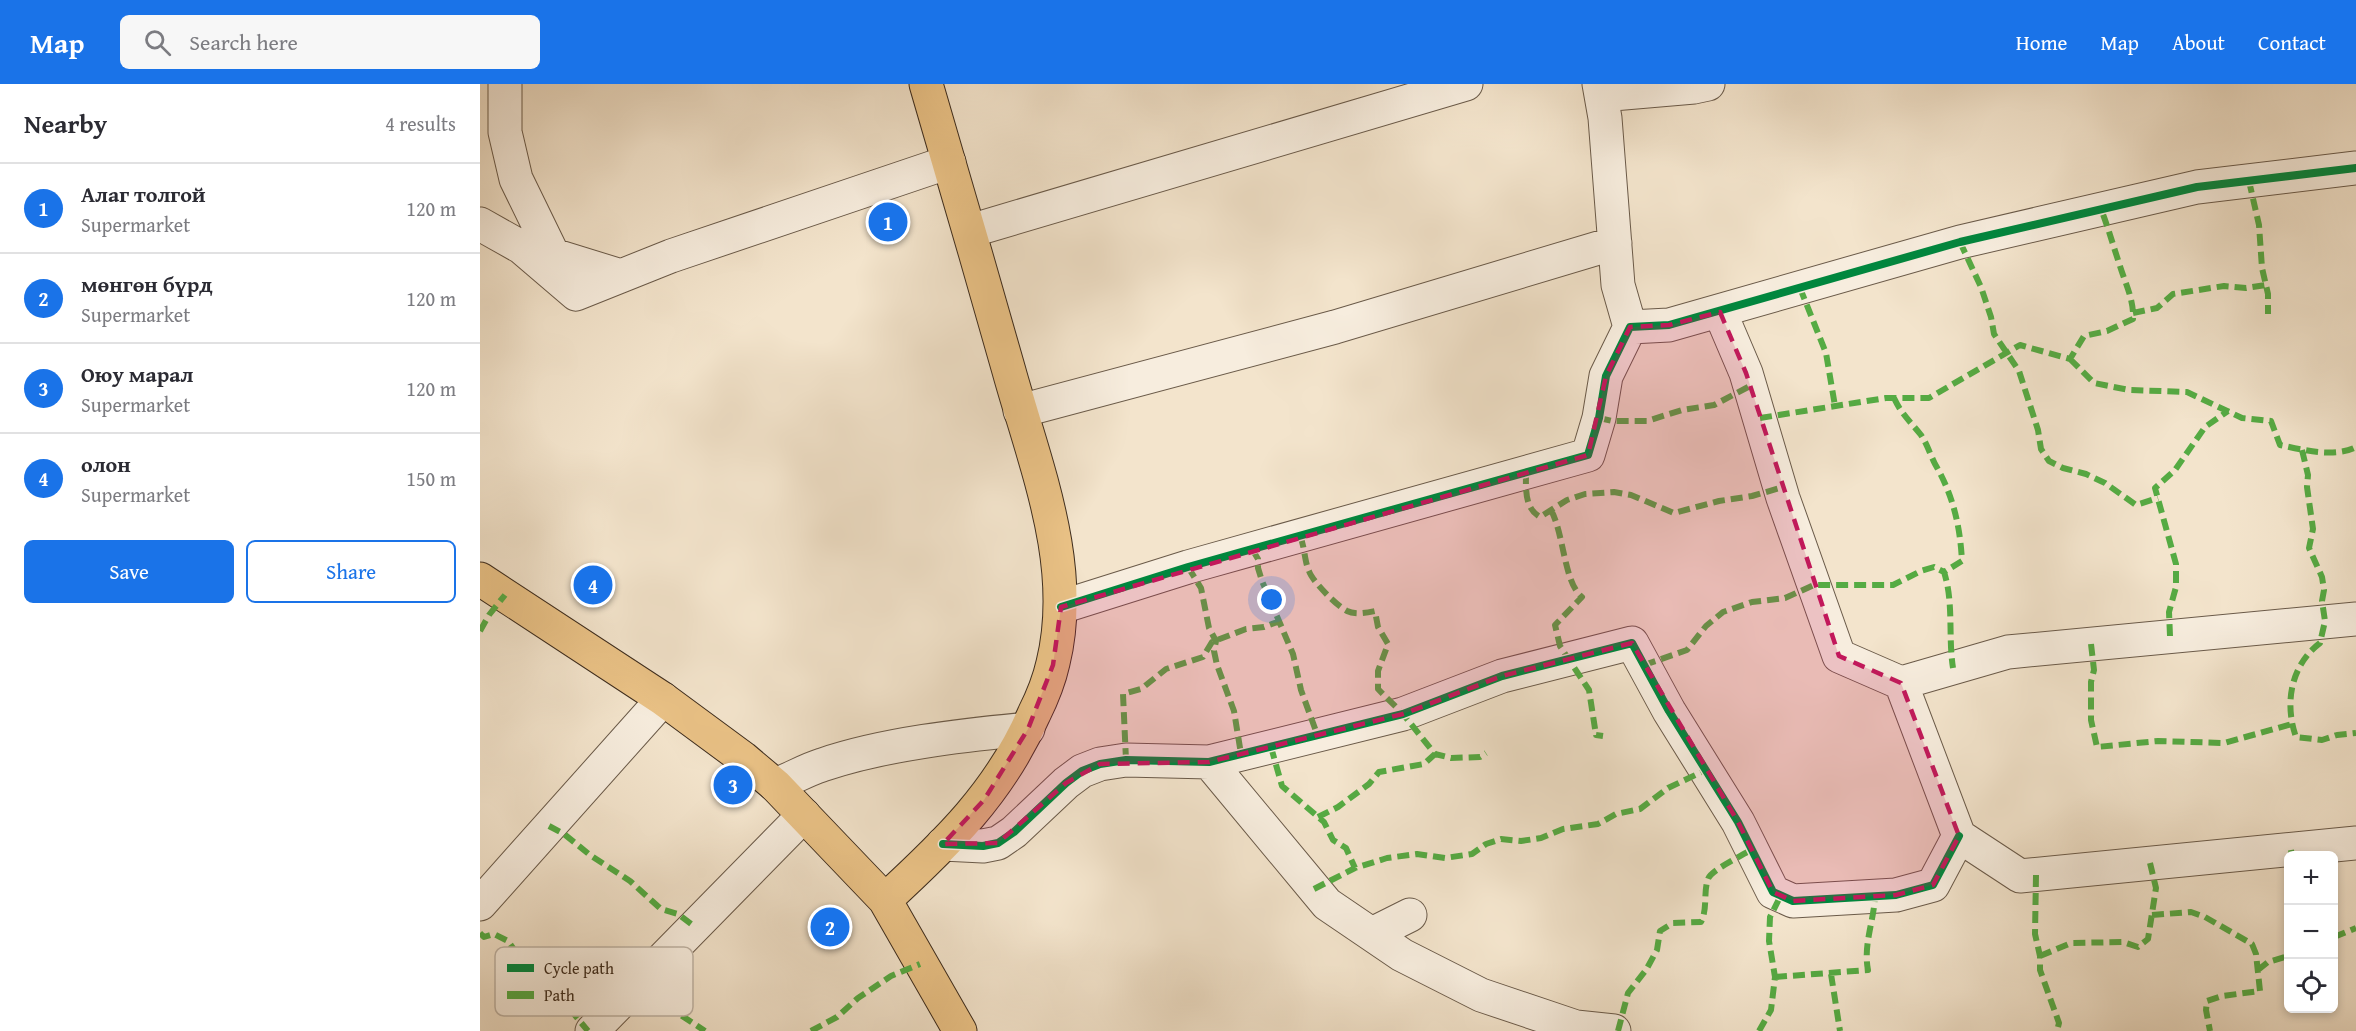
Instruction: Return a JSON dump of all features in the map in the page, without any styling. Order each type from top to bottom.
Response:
[{"type":"main road","points":[[885,900],[943,844],[984,800],[1000,777],[1028,729],[1053,665],[1061,607],[1061,581],[1056,548],[970,231],[926,84]]},
{"type":"main road","points":[[480,579],[663,699],[743,758],[775,785],[885,900],[960,1031]]},
{"type":"street","points":[[505,84],[505,132],[516,179],[553,255],[621,276]]},
{"type":"street","points":[[970,231],[1466,84]]},
{"type":"street","points":[[1061,607],[1188,567],[1588,455],[1599,418],[1606,376],[1629,327],[1618,285],[1605,118],[1600,90],[1694,87],[1708,84]]},
{"type":"street","points":[[480,224],[521,247],[576,294],[671,256],[949,162]]},
{"type":"street","points":[[1629,327],[1669,325],[1960,242],[2196,187],[2356,168]]},
{"type":"street","points":[[1020,411],[1335,327],[1615,243]]},
{"type":"street","points":[[1720,312],[1746,372],[1783,498],[1839,656],[1901,683],[2008,652],[2356,619]]},
{"type":"street","points":[[943,844],[983,846],[998,843],[1014,832],[1066,783],[1082,771],[1100,764],[1126,760],[1209,762],[1403,714],[1502,676],[1632,643],[1669,711],[1738,822],[1773,892],[1793,901],[1896,895],[1933,885],[1959,836]]},
{"type":"street","points":[[1901,683],[1959,836],[2020,876],[2356,843]]},
{"type":"street","points":[[480,904],[663,699]]},
{"type":"street","points":[[775,785],[822,765],[880,750],[956,737],[1028,729]]},
{"type":"street","points":[[1209,762],[1327,904],[1402,955],[1481,995],[1576,1027],[1614,1031]]},
{"type":"street","points":[[674,947],[804,815]]},
{"type":"street","points":[[1372,934],[1410,915]]},
{"type":"street","points":[[592,1031],[607,1016]]},
{"type":"highlighted area","points":[[1720,312],[1746,373],[1839,656],[1901,683],[1959,836],[1933,885],[1896,895],[1793,901],[1773,892],[1738,822],[1632,643],[1502,676],[1403,714],[1209,762],[1100,764],[1066,783],[998,843],[943,844],[984,800],[1028,729],[1053,665],[1061,607],[1588,455],[1606,376],[1630,327],[1669,325]]},
{"type":"marked path","points":[[2249,181],[2259,225],[2262,268],[2268,294],[2268,314]]},
{"type":"marked path","points":[[1760,418],[1886,398],[1929,398],[2020,345],[2070,359],[2084,336],[2107,331],[2133,319],[2129,291],[2101,209]]},
{"type":"marked path","points":[[1960,242],[1981,287],[1994,334],[2019,371],[2038,430],[2041,449],[2049,461],[2105,483],[2136,505],[2158,498]]},
{"type":"marked path","points":[[2133,313],[2157,308],[2173,294],[2224,286],[2246,288],[2266,285]]},
{"type":"marked path","points":[[1800,288],[1826,353],[1835,406]]},
{"type":"marked path","points":[[2070,359],[2094,383],[2129,390],[2187,392],[2242,418],[2271,421],[2280,445],[2329,453],[2356,447]]},
{"type":"marked path","points":[[1599,418],[1612,421],[1647,421],[1682,410],[1714,405],[1750,386]]},
{"type":"marked path","points":[[1894,398],[1925,442],[1947,487],[1957,523],[1962,561],[1944,572],[1949,596],[1953,668]]},
{"type":"marked path","points":[[2170,636],[2169,612],[2176,587],[2176,564],[2155,488],[2175,470],[2205,427],[2228,411]]},
{"type":"marked path","points":[[2302,450],[2308,475],[2307,487],[2313,529],[2309,548],[2322,577],[2325,621],[2320,643],[2310,652],[2296,673],[2291,698],[2292,724],[2296,737],[2322,740],[2337,735],[2356,733]]},
{"type":"marked path","points":[[1526,472],[1526,491],[1529,503],[1540,517],[1567,500],[1585,494],[1614,492],[1631,495],[1674,513],[1780,488]]},
{"type":"marked path","points":[[1551,510],[1571,581],[1582,597],[1555,625],[1560,646],[1589,690],[1596,735],[1603,736]]},
{"type":"marked path","points":[[1300,536],[1309,571],[1326,593],[1343,609],[1350,612],[1375,611],[1378,627],[1388,644],[1378,671],[1378,689],[1403,714],[1435,754],[1451,758],[1480,757],[1486,753]]},
{"type":"marked path","points":[[1252,549],[1258,559],[1262,581],[1293,654],[1301,690],[1317,734]]},
{"type":"marked path","points":[[1188,567],[1201,588],[1209,628],[1216,641],[1214,651],[1217,665],[1234,711],[1241,754]]},
{"type":"marked path","points":[[1644,665],[1687,650],[1706,626],[1723,612],[1752,602],[1785,598],[1814,585],[1893,585],[1934,567],[1944,572]]},
{"type":"marked path","points":[[480,631],[505,595]]},
{"type":"marked path","points":[[1126,760],[1123,694],[1141,689],[1166,669],[1203,657],[1212,642],[1246,629],[1264,627],[1280,621]]},
{"type":"marked path","points":[[2091,644],[2094,670],[2091,682],[2091,720],[2097,747],[2158,741],[2224,743],[2292,724]]},
{"type":"marked path","points":[[1271,747],[1282,786],[1324,822],[1333,840],[1346,848],[1355,868]]},
{"type":"marked path","points":[[1318,817],[1338,807],[1369,784],[1379,772],[1424,764],[1435,754]]},
{"type":"marked path","points":[[1314,889],[1355,868],[1387,858],[1417,854],[1445,858],[1472,854],[1486,844],[1501,839],[1521,841],[1541,838],[1563,829],[1598,824],[1616,814],[1640,809],[1668,788],[1706,770]]},
{"type":"marked path","points":[[549,826],[564,834],[590,855],[630,881],[661,909],[678,914],[695,927]]},
{"type":"marked path","points":[[1618,1031],[1628,993],[1646,970],[1657,950],[1660,931],[1673,923],[1701,922],[1710,875],[1752,849]]},
{"type":"marked path","points":[[2040,956],[2071,943],[2123,942],[2138,947],[2148,939],[2156,888],[2150,863]]},
{"type":"marked path","points":[[2036,875],[2035,934],[2040,956],[2040,970],[2059,1023],[2057,1031]]},
{"type":"marked path","points":[[1759,1031],[1771,1010],[1775,977],[1769,941],[1770,917],[1781,895]]},
{"type":"marked path","points":[[1775,977],[1868,970],[1867,951],[1875,896]]},
{"type":"marked path","points":[[2152,915],[2191,912],[2205,917],[2252,944],[2256,954],[2260,991],[2222,996],[2207,1001],[2206,1010],[2210,1031]]},
{"type":"marked path","points":[[2338,935],[2356,928]]},
{"type":"marked path","points":[[480,933],[484,937],[494,934],[508,941],[512,947]]},
{"type":"marked path","points":[[2258,970],[2268,962],[2284,957]]},
{"type":"marked path","points":[[811,1031],[837,1017],[858,998],[891,976],[920,964]]},
{"type":"marked path","points":[[1831,974],[1840,1031]]},
{"type":"marked path","points":[[576,1016],[588,1031]]},
{"type":"marked path","points":[[682,1016],[705,1031]]},
{"type":"cycle path","points":[[1061,607],[1188,567],[1588,455],[1599,418],[1606,376],[1630,327],[1669,325],[1960,242],[2197,187],[2356,168]]},
{"type":"cycle path","points":[[943,844],[983,846],[998,843],[1014,832],[1066,783],[1082,771],[1100,764],[1126,760],[1209,762],[1403,714],[1502,676],[1632,643],[1669,711],[1738,822],[1773,892],[1793,901],[1896,895],[1933,885],[1959,836]]},
{"type":"place","name":"Алаг толгой","points":[[888,222]]},
{"type":"place","name":"олон","points":[[593,585]]},
{"type":"place","name":"Оюу марал","points":[[733,785]]},
{"type":"place","name":"мөнгөн бүрд","points":[[830,927]]}]
